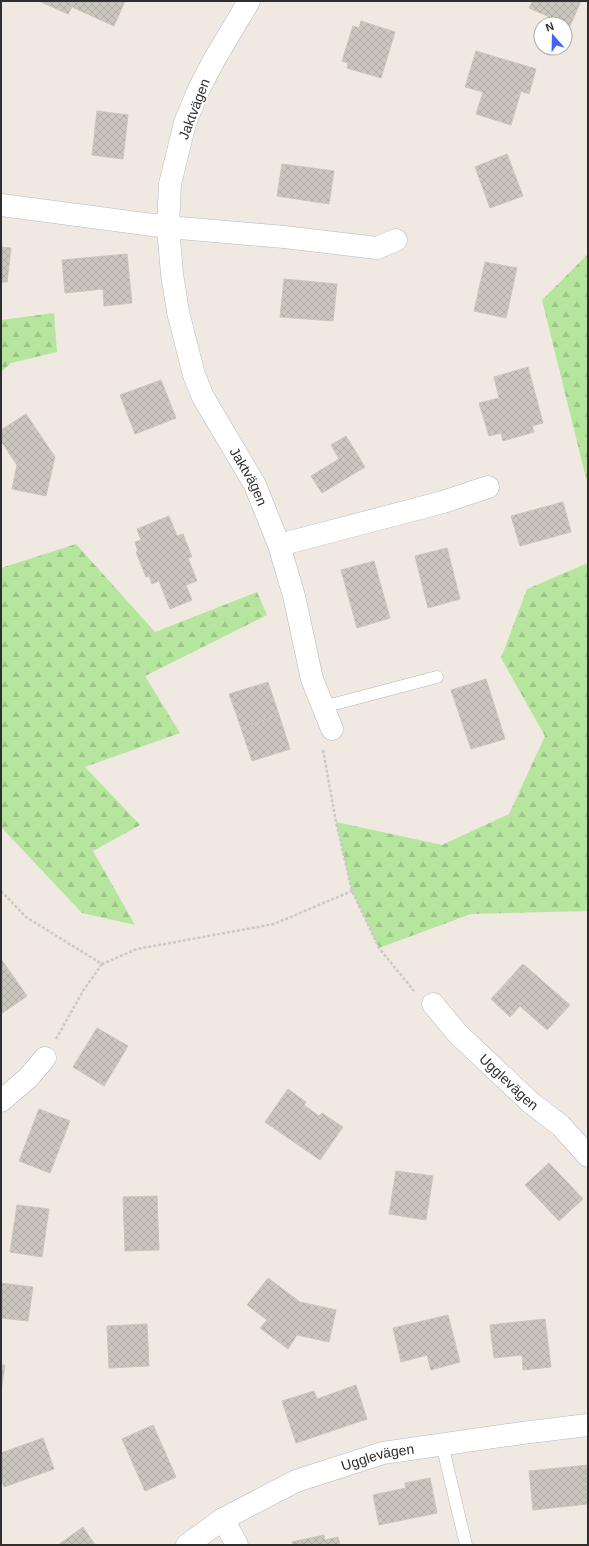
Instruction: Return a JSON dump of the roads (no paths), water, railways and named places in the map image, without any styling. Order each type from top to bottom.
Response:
[{"type":"street","name":"Jaktvägen","points":[[249,1],[204,78],[185,123],[170,184],[168,227],[172,274],[178,312],[194,375],[203,397],[255,485],[279,545],[294,596],[312,679],[332,729]]},
{"type":"street","points":[[1,205],[168,227],[284,237],[376,248],[396,240]]},
{"type":"street","points":[[279,545],[443,502],[488,487]]},
{"type":"street","name":"Ugglevägen","points":[[433,1004],[458,1034],[530,1102],[561,1126],[588,1156]]},
{"type":"street","points":[[1,1101],[28,1078],[45,1058]]},
{"type":"street","name":"Ugglevägen","points":[[187,1545],[223,1519],[296,1481],[383,1453],[442,1444],[588,1426]]},
{"type":"street","points":[[223,1519],[237,1545]]},
{"type":"lane","points":[[323,707],[437,677]]},
{"type":"lane","points":[[442,1444],[466,1545]]}]
